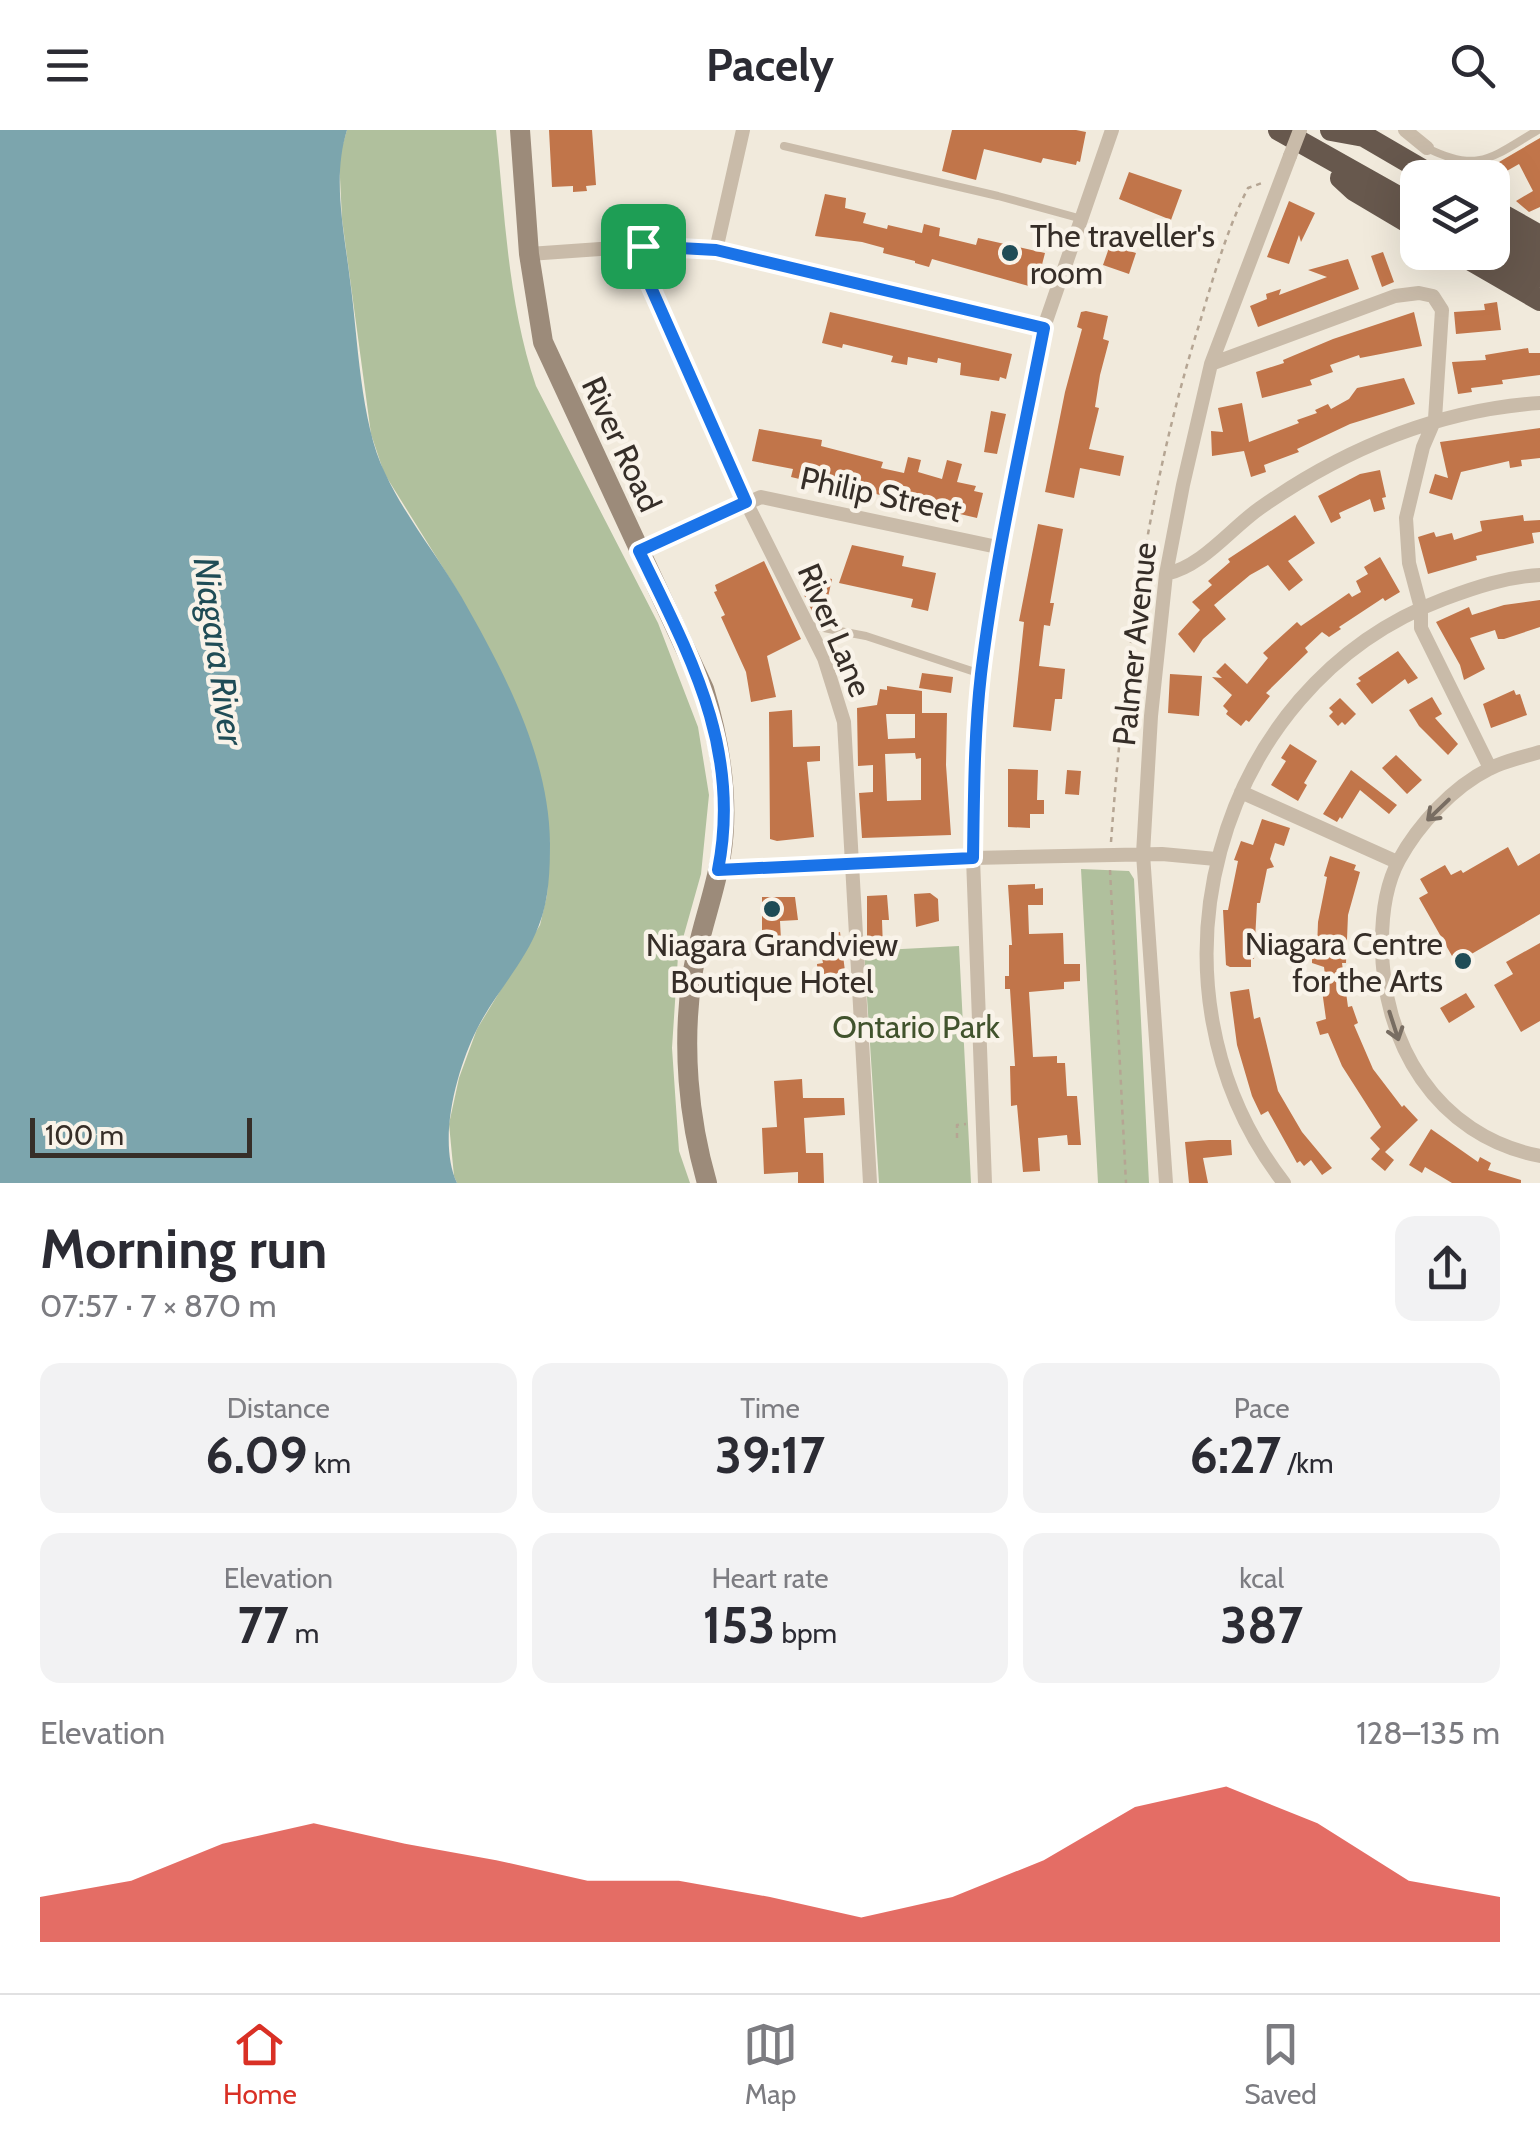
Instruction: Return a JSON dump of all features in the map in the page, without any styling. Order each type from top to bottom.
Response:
[{"type":"highway","points":[[1279,130],[1400,198]]},
{"type":"highway","points":[[1328,130],[1364,136],[1405,160]]},
{"type":"highway","points":[[1328,130],[1400,173]]},
{"type":"highway","points":[[1300,144],[1354,190],[1400,217]]},
{"type":"highway","points":[[1510,220],[1540,236]]},
{"type":"highway","points":[[1510,238],[1540,256]]},
{"type":"highway","points":[[1510,259],[1540,276]]},
{"type":"highway","points":[[1488,270],[1540,300]]},
{"type":"main road","name":"River Road","points":[[520,130],[529,254],[543,342],[704,689],[717,736],[724,815],[718,870],[692,977],[689,1021],[689,1093],[707,1183]]},
{"type":"street","points":[[716,250],[744,130]]},
{"type":"street","points":[[986,1183],[973,858],[981,674],[1044,328],[1112,130]]},
{"type":"street","points":[[1405,130],[1427,148]]},
{"type":"street","name":"Palmer Avenue","points":[[1166,1183],[1144,854],[1151,716],[1166,574],[1182,485],[1211,364],[1278,186],[1300,144]]},
{"type":"street","points":[[529,254],[643,246],[716,250],[1044,328]]},
{"type":"street","points":[[1211,364],[1396,296],[1434,296],[1442,310],[1435,420],[1423,447],[1406,518],[1409,564],[1421,608],[1421,628],[1490,768]]},
{"type":"street","points":[[1166,574],[1184,570],[1258,510],[1316,472],[1377,442],[1435,420],[1506,405],[1540,403]]},
{"type":"street","name":"Philip Street","points":[[639,551],[760,498],[1002,548]]},
{"type":"street","name":"River Lane","points":[[746,502],[833,679],[844,722],[870,1183]]},
{"type":"street","points":[[1284,1183],[1240,1110],[1218,1049],[1207,977],[1207,916],[1216,859],[1252,765],[1275,728],[1334,664],[1376,632],[1421,608],[1487,583],[1540,575]]},
{"type":"street","points":[[1540,752],[1490,768],[1426,820],[1398,862],[1382,916],[1381,972],[1400,1043],[1415,1073],[1446,1110],[1494,1141],[1540,1156]]},
{"type":"street","points":[[1241,792],[1398,862]]},
{"type":"street","points":[[718,870],[1144,854],[1216,859]]},
{"type":"lane","points":[[1427,148],[1452,161],[1485,160],[1538,130]]},
{"type":"lane","points":[[784,146],[1082,219]]},
{"type":"lane","points":[[806,625],[866,636],[981,674]]},
{"type":"path","points":[[1241,202],[1251,185],[1278,186]]},
{"type":"path","points":[[643,246],[649,283],[746,502]]},
{"type":"path","points":[[957,1138],[956,1124],[983,1122]]},
{"type":"green space","points":[[347,130],[496,130],[513,292],[536,386],[658,623],[698,727],[709,795],[701,874],[678,956],[672,1048],[679,1151],[690,1183],[457,1183],[454,1176],[449,1124],[459,1078],[477,1029],[540,925],[547,895],[550,842],[460,595],[384,473],[371,434],[342,219],[339,157]]},
{"type":"green space","points":[[1081,869],[1129,871],[1134,879],[1149,1183],[1098,1183]]},
{"type":"green space","name":"Ontario Park","points":[[959,946],[971,1183],[879,1183],[864,951]]},
{"type":"water","name":"Niagara River","points":[[0,130],[347,130],[340,167],[341,204],[370,429],[393,489],[461,596],[507,683],[532,746],[548,810],[550,863],[542,915],[526,952],[477,1029],[457,1084],[449,1146],[457,1183],[0,1183]]},
{"type":"building","points":[[549,130],[592,130],[596,185],[586,186],[587,191],[573,192],[573,186],[552,187]]},
{"type":"building","points":[[952,130],[1086,132],[1076,165],[1043,158],[1041,163],[984,149],[976,180],[942,171]]},
{"type":"building","points":[[1540,138],[1540,207],[1529,212],[1516,201],[1533,191],[1519,164],[1510,169],[1510,160],[1502,160]]},
{"type":"building","points":[[1129,172],[1182,190],[1171,220],[1119,199]]},
{"type":"building","points":[[825,194],[846,198],[845,208],[866,213],[863,223],[922,233],[924,224],[940,228],[939,236],[976,245],[978,238],[1045,253],[1036,288],[932,259],[929,267],[862,242],[815,236]]},
{"type":"building","points":[[1289,201],[1315,213],[1301,242],[1299,235],[1289,264],[1267,257]]},
{"type":"building","points":[[1110,245],[1136,253],[1129,274],[1103,265]]},
{"type":"building","points":[[1383,252],[1394,282],[1382,287],[1371,256]]},
{"type":"building","points":[[1348,259],[1359,289],[1258,327],[1250,306],[1267,299],[1266,294],[1281,289],[1279,295],[1327,277],[1308,270]]},
{"type":"building","points":[[1497,302],[1501,330],[1456,334],[1454,312],[1485,310],[1484,304]]},
{"type":"building","points":[[830,312],[1012,354],[1006,379],[960,375],[961,363],[938,358],[937,363],[908,357],[907,365],[891,362],[893,356],[822,343]]},
{"type":"building","points":[[1081,312],[1108,316],[1103,339],[1109,341],[1089,449],[1124,456],[1120,476],[1080,468],[1074,498],[1045,492],[1082,329],[1077,327]]},
{"type":"building","points":[[1414,312],[1422,346],[1360,358],[1359,355],[1330,365],[1333,372],[1310,380],[1312,385],[1262,398],[1256,372],[1333,339]]},
{"type":"building","points":[[1528,348],[1529,353],[1540,353],[1540,375],[1502,380],[1503,384],[1471,388],[1472,392],[1458,394],[1452,362],[1486,360],[1485,355]]},
{"type":"building","points":[[1404,378],[1415,404],[1350,424],[1297,449],[1299,452],[1264,465],[1266,472],[1251,477],[1244,451],[1212,456],[1211,431],[1223,432],[1218,408],[1242,403],[1249,442],[1299,423],[1297,420],[1328,404],[1331,409],[1349,399],[1357,388]]},
{"type":"building","points":[[991,411],[1006,414],[997,454],[984,452]]},
{"type":"building","points":[[1540,428],[1540,458],[1521,460],[1522,466],[1510,468],[1509,461],[1461,472],[1452,500],[1429,493],[1435,474],[1448,478],[1440,442]]},
{"type":"building","points":[[759,429],[822,440],[821,446],[883,462],[881,468],[904,473],[908,457],[921,460],[918,472],[942,479],[947,460],[962,464],[957,482],[976,486],[974,491],[983,493],[977,518],[881,491],[880,495],[813,478],[812,482],[791,477],[793,469],[752,461]]},
{"type":"building","points":[[1380,470],[1385,509],[1374,512],[1370,499],[1339,513],[1341,518],[1331,523],[1318,496],[1360,474]]},
{"type":"building","points":[[1295,515],[1315,543],[1288,561],[1303,580],[1289,591],[1268,565],[1250,575],[1214,605],[1226,619],[1203,639],[1194,653],[1178,634],[1200,610],[1192,602],[1212,585],[1208,581],[1230,562],[1228,559]]},
{"type":"building","points":[[1523,515],[1524,521],[1540,520],[1540,532],[1532,533],[1534,543],[1476,556],[1477,560],[1428,574],[1418,537],[1434,532],[1436,537],[1452,533],[1454,540],[1482,531],[1480,521]]},
{"type":"building","points":[[1038,524],[1063,529],[1050,603],[1054,603],[1050,626],[1044,625],[1039,666],[1065,669],[1062,699],[1055,699],[1051,731],[1013,727],[1024,622],[1019,621]]},
{"type":"building","points":[[852,545],[904,556],[902,566],[936,573],[928,611],[911,607],[913,599],[839,583]]},
{"type":"building","points":[[1380,557],[1400,592],[1385,601],[1383,598],[1329,637],[1322,632],[1305,648],[1308,652],[1266,693],[1270,696],[1249,722],[1246,720],[1241,726],[1226,714],[1223,706],[1232,695],[1212,677],[1222,678],[1216,672],[1225,663],[1247,684],[1268,658],[1263,653],[1297,622],[1301,626],[1349,593],[1352,597],[1361,592],[1356,581],[1368,574],[1364,567]]},
{"type":"building","points":[[764,561],[801,639],[767,656],[776,697],[751,702],[746,672],[714,592],[715,585]]},
{"type":"building","points":[[809,574],[832,579],[823,620],[816,619],[804,595]]},
{"type":"building","points":[[1540,600],[1540,627],[1504,639],[1498,639],[1495,630],[1470,638],[1485,669],[1464,680],[1436,622],[1469,607],[1472,615]]},
{"type":"building","points":[[1398,651],[1418,678],[1408,684],[1405,679],[1372,704],[1356,684],[1361,681],[1358,678]]},
{"type":"building","points":[[922,673],[953,677],[951,693],[919,688]]},
{"type":"building","points":[[1170,674],[1202,676],[1199,716],[1168,713]]},
{"type":"building","points":[[887,686],[922,691],[922,713],[947,713],[951,835],[862,838],[859,793],[873,792],[873,765],[858,766],[857,708],[877,705],[880,689],[887,690]],"holes":[[[886,714],[915,714],[915,738],[888,739]],[[915,753],[916,759],[921,758],[921,800],[887,801],[885,754]]]},
{"type":"building","points":[[1514,690],[1516,695],[1520,694],[1527,715],[1491,728],[1483,704]]},
{"type":"building","points":[[1432,697],[1442,714],[1435,718],[1458,744],[1448,755],[1409,710]]},
{"type":"building","points":[[1340,698],[1356,714],[1345,725],[1342,722],[1338,726],[1329,716],[1333,712],[1329,708]]},
{"type":"building","points":[[792,710],[793,747],[820,746],[820,761],[807,762],[814,837],[777,841],[770,839],[769,712]]},
{"type":"building","points":[[1290,744],[1317,761],[1298,801],[1271,785],[1286,761],[1281,758]]},
{"type":"building","points":[[1396,755],[1422,780],[1407,794],[1382,768]]},
{"type":"building","points":[[1008,769],[1038,770],[1037,800],[1044,800],[1044,814],[1030,814],[1030,828],[1008,827]]},
{"type":"building","points":[[1067,770],[1081,771],[1079,795],[1065,794]]},
{"type":"building","points":[[1351,770],[1397,805],[1389,814],[1360,790],[1342,819],[1337,822],[1323,814]]},
{"type":"building","points":[[1262,819],[1290,828],[1284,846],[1275,843],[1270,859],[1274,867],[1267,869],[1257,903],[1251,967],[1230,967],[1226,965],[1223,910],[1228,910],[1238,861],[1234,860],[1241,841],[1253,845]]},
{"type":"building","points":[[1508,847],[1518,866],[1540,853],[1540,914],[1456,963],[1419,898],[1428,893],[1420,879],[1445,865],[1451,875],[1461,870],[1463,873]]},
{"type":"building","points":[[1330,856],[1356,865],[1354,870],[1360,872],[1348,915],[1346,963],[1342,963],[1348,1007],[1352,1006],[1358,1023],[1354,1025],[1373,1069],[1402,1107],[1418,1120],[1385,1152],[1394,1160],[1385,1171],[1371,1159],[1380,1149],[1370,1138],[1381,1127],[1342,1066],[1328,1033],[1320,1035],[1316,1022],[1326,1019],[1320,976],[1325,975],[1324,967],[1312,963],[1312,949],[1317,949],[1327,877],[1324,876]]},
{"type":"building","points":[[1035,884],[1035,889],[1043,888],[1043,905],[1028,905],[1029,934],[1063,933],[1064,964],[1080,964],[1080,981],[1064,982],[1064,989],[1029,992],[1033,1057],[1057,1056],[1057,1063],[1065,1063],[1067,1096],[1077,1096],[1081,1145],[1068,1145],[1067,1135],[1038,1138],[1040,1171],[1023,1172],[1017,1105],[1011,1106],[1010,1066],[1015,1066],[1010,989],[1005,989],[1012,945],[1008,885]]},
{"type":"building","points":[[930,893],[938,899],[939,921],[916,927],[914,894]]},
{"type":"building","points":[[887,895],[889,920],[882,920],[883,949],[867,950],[867,896]]},
{"type":"building","points":[[762,897],[795,897],[798,920],[780,921],[781,940],[762,941]]},
{"type":"building","points":[[840,932],[846,979],[824,980],[818,977],[817,964],[823,963],[822,958],[830,958],[829,933]]},
{"type":"building","points":[[1540,943],[1540,1021],[1521,1032],[1494,985],[1513,974],[1506,962]]},
{"type":"building","points":[[1249,989],[1254,1019],[1260,1017],[1278,1091],[1302,1132],[1332,1168],[1322,1175],[1311,1160],[1304,1166],[1300,1161],[1297,1163],[1268,1111],[1261,1115],[1252,1096],[1237,1045],[1230,992]]},
{"type":"building","points":[[1466,993],[1475,1007],[1449,1023],[1440,1008]]},
{"type":"building","points":[[802,1079],[803,1098],[844,1098],[845,1115],[804,1118],[806,1153],[823,1153],[824,1183],[798,1183],[798,1172],[764,1174],[762,1128],[777,1127],[774,1081]]},
{"type":"building","points":[[1431,1129],[1478,1162],[1480,1157],[1491,1163],[1488,1170],[1521,1183],[1452,1183],[1425,1167],[1422,1173],[1409,1165]]},
{"type":"building","points":[[1231,1140],[1232,1155],[1203,1158],[1208,1183],[1189,1183],[1185,1142]]},
{"type":"place","name":"The traveller's room","points":[[1010,253]]},
{"type":"place","name":"Niagara Grandview Boutique Hotel","points":[[772,909]]},
{"type":"place","name":"Niagara Centre for the Arts","points":[[1463,961]]},
{"type":"route","points":[[643,246],[716,250],[1044,328],[981,674],[973,858],[718,870],[724,815],[717,736],[704,689],[639,551],[746,502],[649,283],[643,246]]}]
